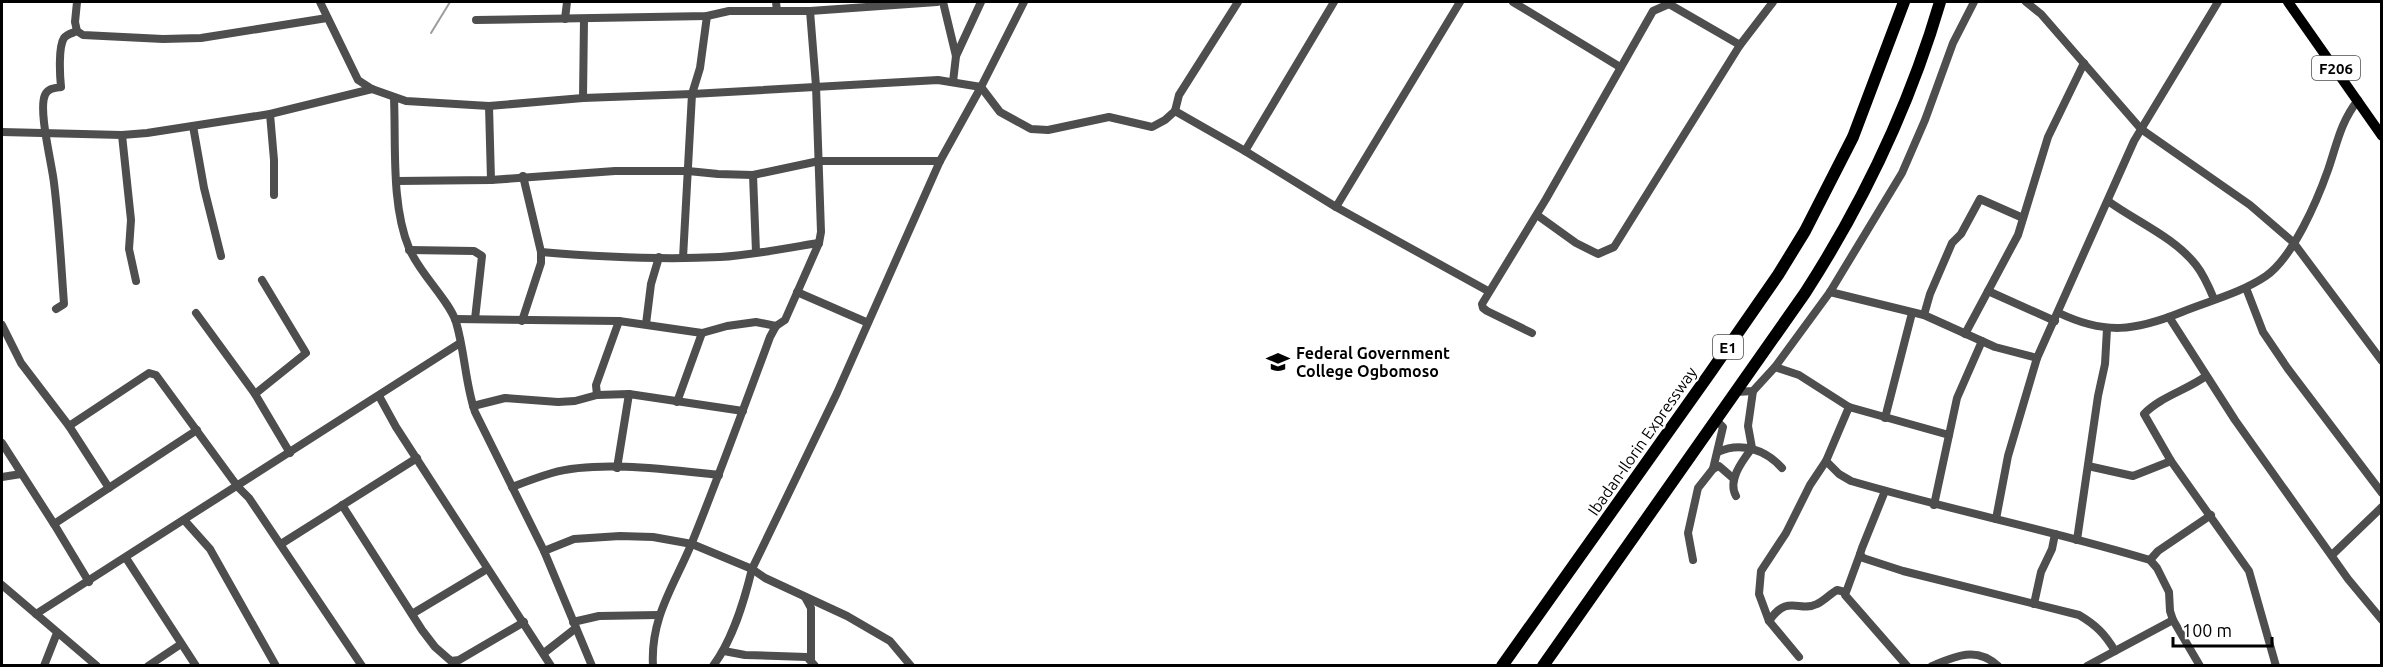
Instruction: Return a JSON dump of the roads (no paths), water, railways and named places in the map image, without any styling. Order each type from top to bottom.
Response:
[{"type":"highway","name":"Ibadan-Ilorin Expressway","points":[[1502,666],[1710,373],[1778,275],[1805,231],[1853,137],[1904,2]]},
{"type":"highway","name":"E1","points":[[1543,666],[1832,252],[1901,111],[1928,42],[1940,2]]},
{"type":"main road","name":"F206","points":[[2289,2],[2382,136]]},
{"type":"street","points":[[77,2],[75,22],[77,30],[83,35],[164,39],[201,38],[327,18]]},
{"type":"street","points":[[320,2],[358,80],[372,89],[406,101],[489,106],[583,98],[938,80],[981,87],[999,112],[1031,129],[1048,130],[1109,117],[1152,127],[1165,120],[1174,111],[1179,94],[1238,2]]},
{"type":"street","points":[[565,19],[567,2]]},
{"type":"street","points":[[476,20],[707,16],[729,10],[776,6],[810,11],[937,2]]},
{"type":"street","points":[[944,2],[956,56],[954,82]]},
{"type":"street","points":[[956,56],[981,2]]},
{"type":"street","points":[[712,666],[724,651],[746,594],[752,569],[832,404],[866,322],[940,161],[981,87],[1023,2]]},
{"type":"street","points":[[1245,151],[1334,2]]},
{"type":"street","points":[[1336,207],[1461,2]]},
{"type":"street","points":[[1513,2],[1620,67]]},
{"type":"street","points":[[1529,10],[1535,2]]},
{"type":"street","points":[[1537,215],[1576,243],[1598,254],[1614,247],[1740,45],[1773,2]]},
{"type":"street","points":[[1736,496],[1734,479],[1740,464],[1752,448],[1748,426],[1753,391],[1775,368],[1830,292],[1902,173],[1925,120],[1953,43],[1974,2]]},
{"type":"street","points":[[2026,2],[2041,14],[2141,129],[2250,205],[2293,242],[2382,361]]},
{"type":"street","points":[[1996,519],[2008,456],[2037,358],[2141,129],[2218,2]]},
{"type":"street","points":[[1532,333],[1483,308],[1482,304],[1537,215],[1653,11],[1669,4],[1740,45]]},
{"type":"street","points":[[653,666],[652,653],[658,615],[692,544],[776,326],[785,320],[819,243],[821,232],[819,161],[810,11]]},
{"type":"street","points":[[683,258],[692,94],[700,68],[707,16]]},
{"type":"street","points":[[583,98],[584,19]]},
{"type":"street","points":[[57,309],[64,304],[54,181],[46,132],[46,94],[50,89],[62,87],[60,76],[63,40],[77,30]]},
{"type":"street","points":[[1965,334],[2010,253],[2048,137],[2084,63]]},
{"type":"street","points":[[2,132],[123,135],[270,114],[372,89]]},
{"type":"street","points":[[394,98],[397,182],[403,231],[410,250],[455,320],[473,406],[544,551],[592,666]]},
{"type":"street","points":[[1988,291],[2057,317],[2107,329],[2123,328],[2169,317],[2246,288],[2276,267],[2316,204],[2338,134],[2347,114],[2358,100]]},
{"type":"street","points":[[489,106],[491,180]]},
{"type":"street","points":[[1174,111],[1336,207],[1488,291]]},
{"type":"street","points":[[270,114],[274,195]]},
{"type":"street","points":[[193,126],[204,188],[221,256]]},
{"type":"street","points":[[123,135],[131,220],[129,249],[136,281]]},
{"type":"street","points":[[397,182],[491,180],[585,172],[688,171],[753,175],[819,161],[940,161]]},
{"type":"street","points":[[753,175],[756,252]]},
{"type":"street","points":[[522,176],[541,252],[541,263],[522,321]]},
{"type":"street","points":[[1924,315],[1930,294],[1952,243],[1961,234],[1980,199],[2023,218]]},
{"type":"street","points":[[2108,201],[2188,256],[2203,274],[2214,299]]},
{"type":"street","points":[[541,252],[591,256],[722,257],[819,243]]},
{"type":"street","points":[[410,250],[474,251],[482,256],[475,319]]},
{"type":"street","points":[[646,324],[651,284],[659,257]]},
{"type":"street","points":[[255,394],[306,353],[262,280]]},
{"type":"street","points":[[2246,288],[2263,332],[2288,369],[2382,493]]},
{"type":"street","points":[[797,292],[866,322]]},
{"type":"street","points":[[1830,292],[1924,315],[1982,341],[2023,356],[2037,358]]},
{"type":"street","points":[[1885,418],[1912,313]]},
{"type":"street","points":[[196,314],[255,394],[290,453]]},
{"type":"street","points":[[2169,317],[2206,376],[2332,555],[2382,620]]},
{"type":"street","points":[[455,320],[619,321],[702,333],[727,326],[756,322],[776,326]]},
{"type":"street","points":[[597,395],[596,385],[619,321]]},
{"type":"street","points":[[2,326],[21,363],[69,426],[109,488]]},
{"type":"street","points":[[2077,540],[2098,396],[2105,364],[2107,329]]},
{"type":"street","points":[[677,402],[702,333]]},
{"type":"street","points":[[1934,505],[1957,398],[1982,341]]},
{"type":"street","points":[[36,614],[460,343]]},
{"type":"street","points":[[1775,368],[1799,375],[1850,406],[1949,435]]},
{"type":"street","points":[[69,426],[153,373],[238,487],[249,498],[362,666]]},
{"type":"street","points":[[2206,376],[2185,390],[2163,400],[2144,414],[2171,461],[2249,571],[2276,666]]},
{"type":"street","points":[[1736,392],[1753,391]]},
{"type":"street","points":[[473,406],[505,398],[558,402],[575,401],[597,395],[629,394],[743,411]]},
{"type":"street","points":[[617,468],[629,394]]},
{"type":"street","points":[[379,396],[487,569],[551,666]]},
{"type":"street","points":[[1799,657],[1769,621],[1759,594],[1761,571],[1786,533],[1810,485],[1826,460],[1850,406]]},
{"type":"street","points":[[1693,560],[1688,533],[1698,488],[1713,469],[1718,452],[1722,427],[1716,420]]},
{"type":"street","points":[[54,524],[197,430]]},
{"type":"street","points":[[2,443],[89,582]]},
{"type":"street","points":[[1718,452],[1727,448],[1752,448],[1782,468]]},
{"type":"street","points":[[281,544],[417,458]]},
{"type":"street","points":[[1826,460],[1839,474],[1851,482],[2150,560],[2157,568],[2169,592],[2173,620],[2200,666]]},
{"type":"street","points":[[2088,466],[2133,476],[2171,461]]},
{"type":"street","points":[[1713,469],[1719,466],[1734,479]]},
{"type":"street","points":[[512,487],[552,473],[583,469],[617,468],[719,475]]},
{"type":"street","points":[[2,477],[21,474]]},
{"type":"street","points":[[1885,491],[1845,592],[1847,598],[1907,666]]},
{"type":"street","points":[[342,506],[411,614],[435,647],[452,663],[524,622]]},
{"type":"street","points":[[2332,555],[2382,507]]},
{"type":"street","points":[[2150,560],[2158,551],[2211,515]]},
{"type":"street","points":[[185,520],[215,558],[276,666]]},
{"type":"street","points":[[2034,604],[2041,572],[2052,549],[2055,534]]},
{"type":"street","points":[[544,551],[574,539],[620,536],[653,537],[692,544],[752,569],[765,578],[847,615],[890,641],[911,666]]},
{"type":"street","points":[[1860,554],[1867,560],[1903,572],[2079,615],[2097,625],[2115,651]]},
{"type":"street","points":[[126,558],[196,666]]},
{"type":"street","points":[[411,614],[487,569]]},
{"type":"street","points":[[2,585],[97,666]]},
{"type":"street","points":[[1769,621],[1774,613],[1786,605],[1815,606],[1837,590],[1845,592]]},
{"type":"street","points":[[805,597],[811,608],[813,663]]},
{"type":"street","points":[[544,653],[574,625],[599,616],[658,615]]},
{"type":"street","points":[[2087,666],[2173,620]]},
{"type":"street","points":[[44,666],[57,633]]},
{"type":"street","points":[[147,666],[182,644]]},
{"type":"street","points":[[724,651],[745,655],[807,657],[813,663]]},
{"type":"street","points":[[1932,666],[1958,655],[1972,653],[1987,657],[1998,666]]},
{"type":"waterway","points":[[431,33],[450,2]]},
{"type":"place","name":"Federal Government College Ogbomoso","points":[[1278,362]]}]
